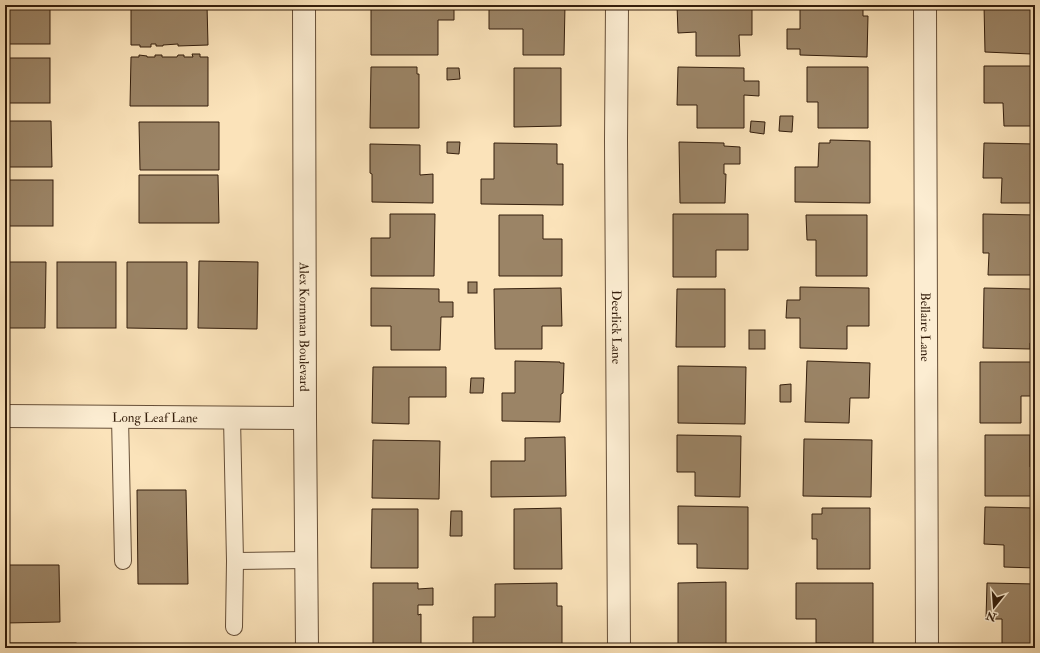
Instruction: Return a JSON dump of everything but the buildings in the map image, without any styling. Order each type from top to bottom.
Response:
[{"type":"street","name":"Alex Kornman Boulevard","points":[[304,5],[307,648]]},
{"type":"street","name":"Deerlick Lane","points":[[617,5],[616,148],[619,648]]},
{"type":"street","name":"Bellaire Lane","points":[[926,5],[927,648]]},
{"type":"street","name":"Long Leaf Lane","points":[[5,416],[305,418]]},
{"type":"lane","points":[[120,417],[123,562]]},
{"type":"lane","points":[[232,418],[235,560],[234,627]]},
{"type":"lane","points":[[235,560],[306,560]]}]
